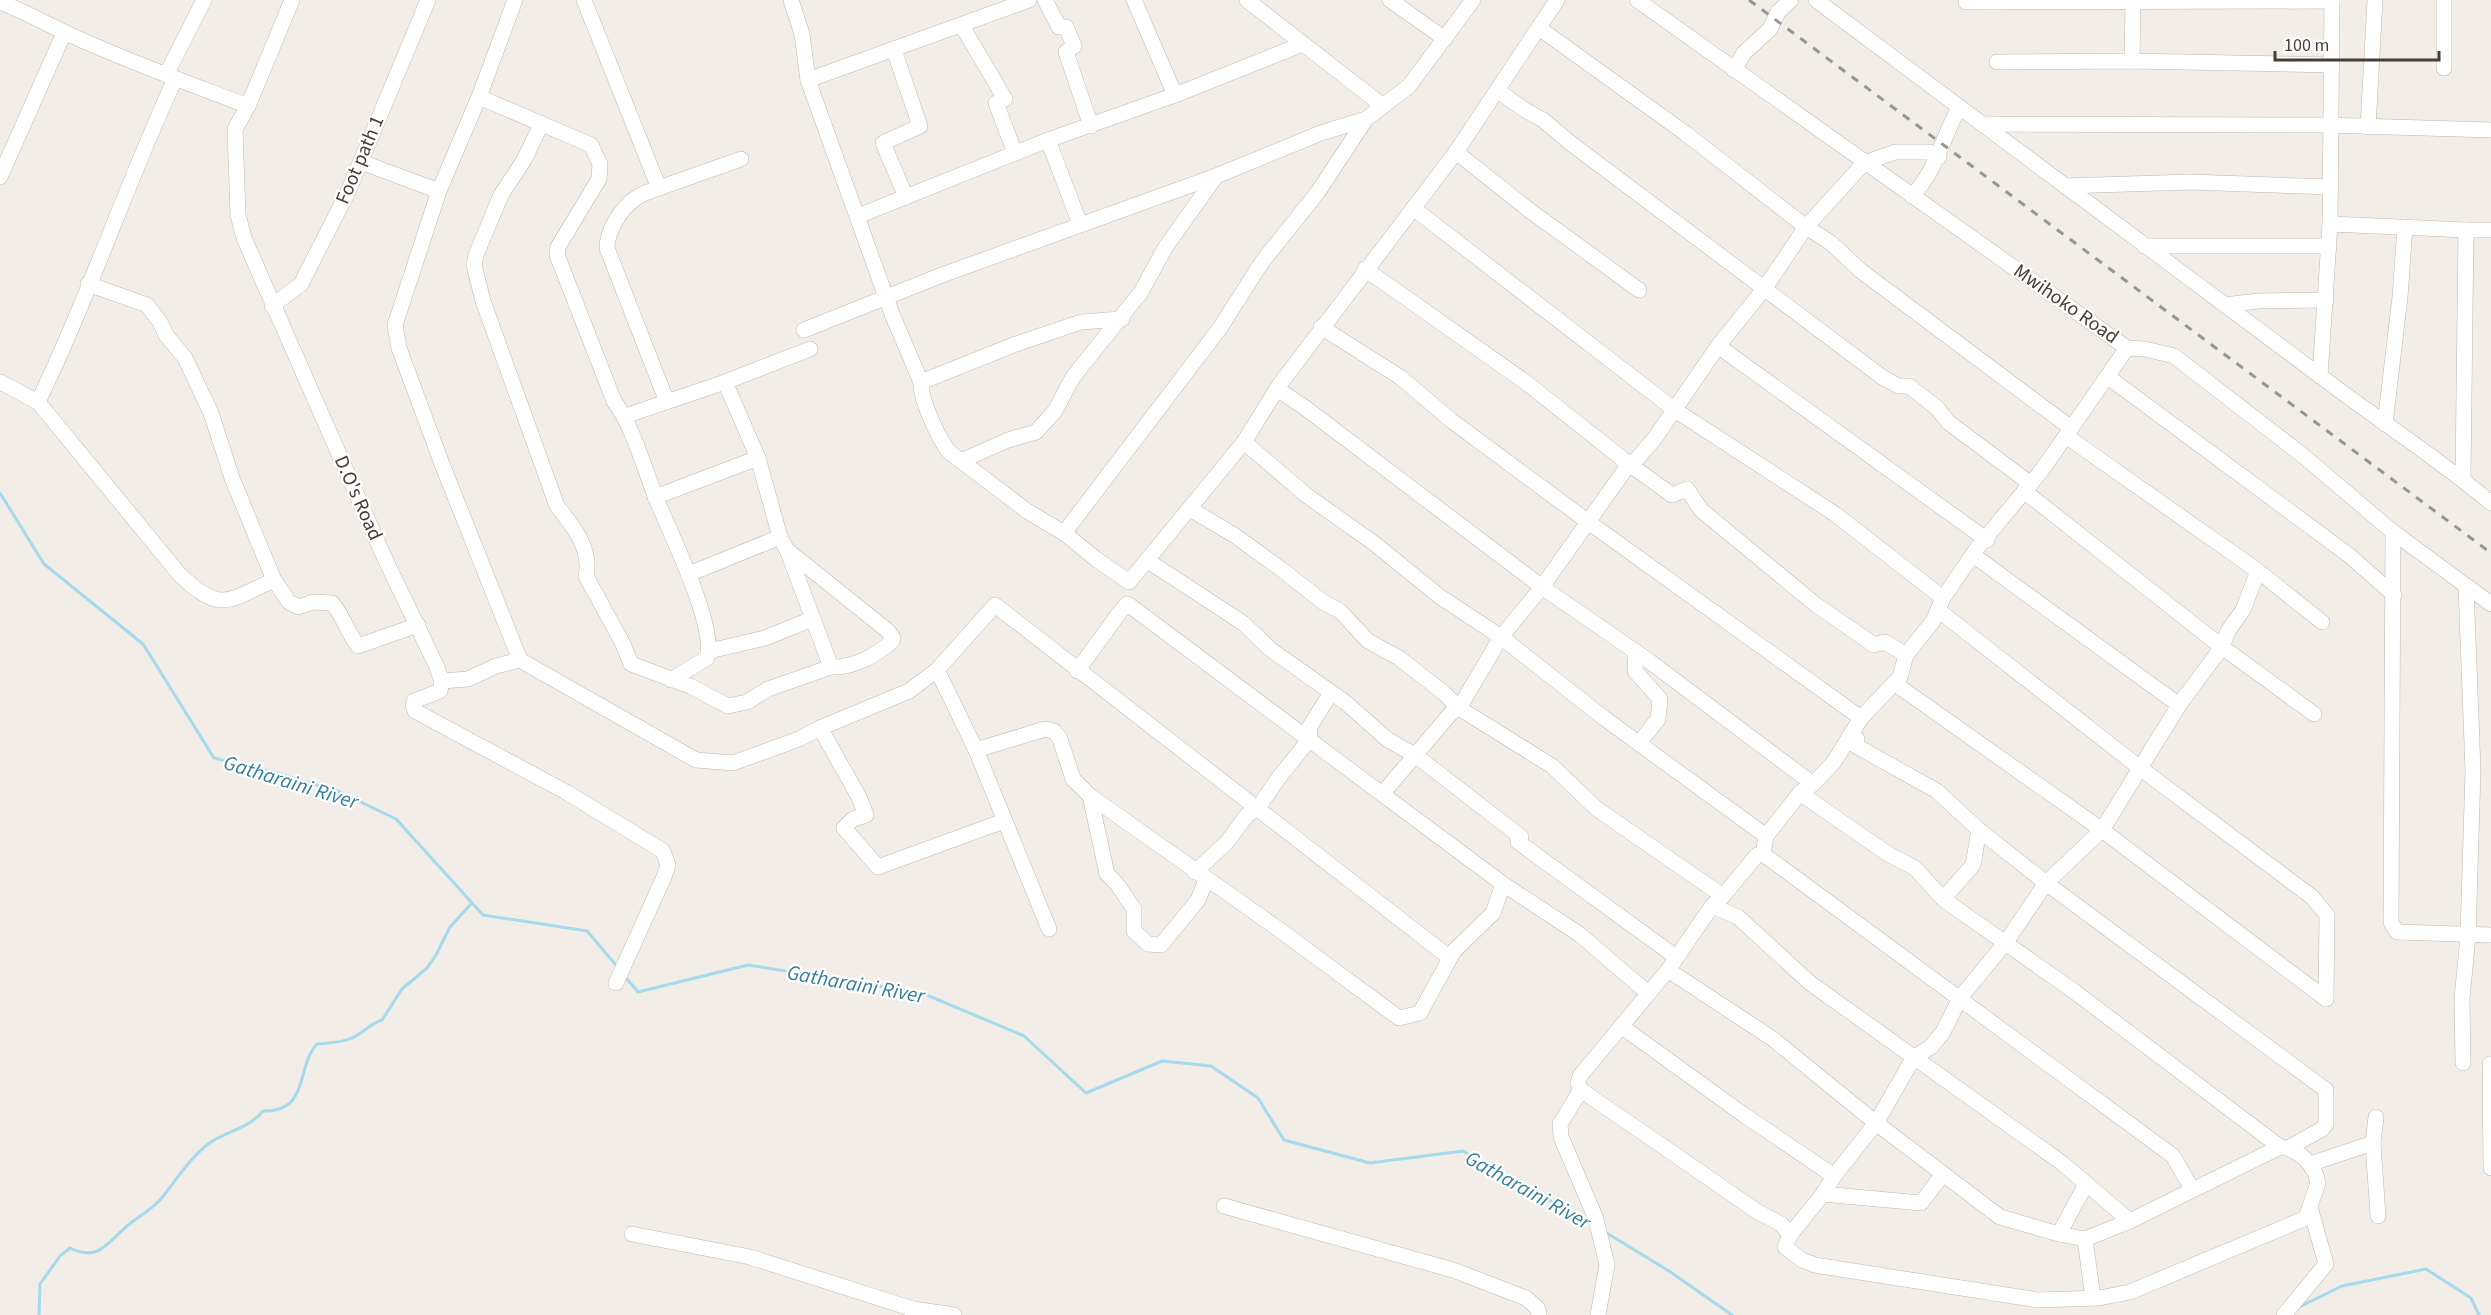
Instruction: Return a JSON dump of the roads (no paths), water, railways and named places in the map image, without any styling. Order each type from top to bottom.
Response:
[{"type":"street","points":[[38,402],[67,341],[171,77],[204,0]]},
{"type":"street","name":"D.O's Road","points":[[292,0],[248,106],[235,129],[238,215],[244,238],[272,306],[442,681]]},
{"type":"street","name":"Foot path 1","points":[[272,306],[301,284],[348,192],[428,0]]},
{"type":"street","points":[[515,0],[479,97],[439,191],[396,317],[396,340],[442,464],[520,660],[696,760],[727,764],[750,759],[909,691],[938,670],[995,605],[1077,671],[1450,958]]},
{"type":"street","points":[[584,0],[659,188]]},
{"type":"street","points":[[791,0],[802,34],[808,81],[887,297],[921,382],[921,391],[939,438],[948,451],[1027,512],[1064,533],[1096,560],[1129,582],[1244,442],[1277,389],[1316,338],[1321,327],[1456,152],[1557,0]]},
{"type":"street","points":[[808,81],[1029,0]]},
{"type":"street","points":[[1045,0],[1059,27],[1066,27],[1074,46],[1066,52],[1091,126]]},
{"type":"street","points":[[1134,0],[1174,95]]},
{"type":"street","points":[[1247,0],[1383,106]]},
{"type":"street","points":[[1390,0],[1445,39]]},
{"type":"street","points":[[1064,533],[1220,328],[1262,262],[1318,192],[1366,119],[1409,86],[1473,0]]},
{"type":"street","name":"Mwihoko Road","points":[[1637,0],[2127,348],[2145,349],[2174,356],[2301,454],[2393,532],[2491,604]]},
{"type":"street","points":[[1734,70],[1744,53],[1770,29],[1778,12],[1791,0]]},
{"type":"street","points":[[1816,0],[2144,246],[2385,424],[2463,478],[2491,502]]},
{"type":"street","points":[[2132,61],[2133,0]]},
{"type":"street","points":[[2368,127],[2374,0]]},
{"type":"street","points":[[2444,0],[2444,68]]},
{"type":"street","points":[[1966,2],[2332,1],[2330,224],[2320,376]]},
{"type":"street","points":[[0,2],[29,13],[64,33],[248,106]]},
{"type":"street","points":[[962,26],[1005,99],[996,103],[1015,153]]},
{"type":"street","points":[[1539,27],[1685,133],[1806,227],[1831,243],[1861,271],[2069,432],[2258,571],[2322,622]]},
{"type":"street","points":[[0,177],[64,33]]},
{"type":"street","points":[[858,216],[1048,140],[1174,95],[1303,44]]},
{"type":"street","points":[[894,50],[920,126],[882,143],[906,196]]},
{"type":"street","points":[[1998,62],[2132,61],[2332,65]]},
{"type":"street","points":[[1498,91],[1543,120],[1882,377],[1898,386],[1909,386],[1937,408],[1948,422],[2222,646],[2314,714]]},
{"type":"street","points":[[479,97],[591,145],[600,164],[599,179],[558,247],[557,255],[614,401],[625,416],[655,497],[689,574],[709,651],[707,658],[671,680]]},
{"type":"street","points":[[1912,196],[1929,174],[1959,108]]},
{"type":"street","points":[[804,330],[1080,224],[1216,176],[1321,133],[1366,119]]},
{"type":"street","points":[[1983,124],[2332,125],[2491,130]]},
{"type":"street","points":[[541,125],[524,160],[501,195],[474,265],[483,301],[557,506],[577,531],[589,564],[586,576],[623,644],[631,664],[690,686],[728,706],[747,702],[768,689],[831,667],[840,668],[879,653],[892,641],[893,638],[888,631],[784,543]]},
{"type":"street","points":[[1048,140],[1080,224]]},
{"type":"street","points":[[1456,152],[1529,210],[1639,290]]},
{"type":"street","points":[[1382,794],[1452,712],[1459,708],[1501,637],[1542,586],[1629,464],[1637,459],[1675,410],[1718,346],[1764,289],[1806,227],[1864,163],[1895,152],[1929,152],[1938,157]]},
{"type":"street","points":[[667,402],[607,248],[607,236],[623,211],[635,198],[741,159]]},
{"type":"street","points":[[360,162],[439,191]]},
{"type":"street","points":[[961,461],[1008,440],[1036,432],[1055,411],[1073,377],[1142,292],[1166,248],[1216,176]]},
{"type":"street","points":[[2065,186],[2190,182],[2209,185],[2331,187]]},
{"type":"street","points":[[1413,208],[1675,410],[1835,514],[2140,768],[2312,897],[2327,915],[2326,999],[2102,830],[1894,683]]},
{"type":"street","points":[[2330,224],[2491,230]]},
{"type":"street","points":[[2385,424],[2400,297],[2405,227]]},
{"type":"street","points":[[2463,478],[2466,230]]},
{"type":"street","points":[[2144,246],[2329,246]]},
{"type":"street","points":[[1365,269],[1524,381],[1672,495],[1687,489],[1701,510],[1815,604],[1874,645],[1885,642],[1906,656]]},
{"type":"street","points":[[88,284],[147,305],[160,322],[166,335],[185,358],[211,413],[232,478],[256,531],[274,580],[289,602],[298,607],[313,602],[332,603],[340,612],[345,627],[358,646],[418,625]]},
{"type":"street","points":[[2225,305],[2326,300]]},
{"type":"street","points":[[921,382],[1016,344],[1081,322],[1122,319]]},
{"type":"street","points":[[1321,327],[1400,377],[1452,421],[1587,521],[1861,718]]},
{"type":"street","points":[[1718,346],[1987,540]]},
{"type":"street","points":[[1763,854],[1766,836],[1800,793],[1813,784],[1834,762],[1861,718],[1900,676],[1906,656],[1933,621],[1941,604],[1973,555],[1987,540],[2069,432],[2127,348]]},
{"type":"street","points":[[625,416],[725,382],[810,349]]},
{"type":"street","points":[[2108,377],[2350,556],[2394,595]]},
{"type":"street","points":[[0,382],[38,402],[180,575],[200,594],[216,600],[228,600],[274,580]]},
{"type":"street","points":[[725,382],[758,458],[784,543],[831,667]]},
{"type":"street","points":[[1277,389],[1304,406],[1542,586],[1636,652],[1813,784]]},
{"type":"street","points":[[1244,442],[1306,495],[1375,544],[1439,596],[1501,637],[1639,743],[1766,836]]},
{"type":"street","points":[[655,497],[758,458]]},
{"type":"street","points":[[1190,509],[1234,535],[1323,602],[1340,611],[1368,641],[1399,658],[1444,693],[1459,708],[1552,766],[1597,809],[1738,917],[1810,983],[2062,1162],[2130,1221]]},
{"type":"street","points":[[2393,532],[2391,922],[2397,932],[2491,935]]},
{"type":"street","points":[[689,574],[784,543]]},
{"type":"street","points":[[1973,555],[2179,705]]},
{"type":"street","points":[[1148,561],[1242,623],[1270,649],[1345,702],[1388,740],[1415,755],[1521,837],[1518,842],[1773,1039],[1876,1123],[2000,1217],[2085,1239],[2130,1221],[2192,1189],[2285,1147],[2326,1124],[2326,1090],[2046,883],[1979,830],[1937,791],[1856,746],[1857,739],[1850,735]]},
{"type":"street","points":[[1800,793],[1888,854],[1915,868],[1944,899],[2006,942],[2310,1164],[2318,1183],[2306,1218],[2130,1292],[2093,1298],[2038,1300],[1920,1284],[1815,1265],[1802,1260],[1785,1247],[1790,1235],[1876,1123],[1914,1057],[1931,1047],[1943,1032],[1960,998],[2006,942],[2046,883],[2102,830],[2179,705],[2222,646],[2228,632],[2243,610],[2258,571]]},
{"type":"street","points":[[2463,1063],[2462,999],[2468,936],[2473,770],[2466,586]]},
{"type":"street","points":[[1077,671],[1127,604],[1229,677],[1503,885],[1579,934],[1647,993]]},
{"type":"street","points":[[709,651],[765,638],[812,619]]},
{"type":"street","points":[[1636,652],[1635,671],[1660,699],[1658,719],[1639,743]]},
{"type":"street","points":[[520,660],[496,666],[468,679],[442,681],[440,691],[414,701],[412,705],[415,711],[566,792],[663,851],[668,865],[664,877],[616,983]]},
{"type":"street","points":[[938,670],[976,750],[1049,928]]},
{"type":"street","points":[[1090,796],[1107,874],[1117,884],[1134,909],[1134,931],[1143,941],[1161,945],[1198,900],[1200,876],[1247,815],[1258,808],[1310,740],[1310,726],[1331,693]]},
{"type":"street","points":[[820,728],[859,797],[866,815],[853,819],[844,828],[878,867],[1004,821]]},
{"type":"street","points":[[976,750],[1046,729],[1054,731],[1060,739],[1073,779],[1090,796],[1200,876],[1277,928],[1399,1018],[1420,1013],[1454,951],[1493,913],[1503,885]]},
{"type":"street","points":[[1944,899],[1973,865],[1979,830]]},
{"type":"street","points":[[1790,1235],[1781,1224],[1758,1212],[1581,1090],[1578,1083],[1580,1076],[1672,963],[1718,901],[1757,855],[1763,854],[2173,1156],[2192,1189]]},
{"type":"street","points":[[1621,1026],[1744,1115],[1834,1176]]},
{"type":"street","points":[[2490,1064],[2491,1168]]},
{"type":"street","points":[[1581,1090],[1560,1124],[1561,1137],[1596,1219],[1607,1265],[1598,1315]]},
{"type":"street","points":[[2376,1117],[2373,1143],[2378,1216]]},
{"type":"street","points":[[2310,1164],[2373,1143]]},
{"type":"street","points":[[1823,1194],[1921,1203],[1943,1174]]},
{"type":"street","points":[[2059,1234],[2086,1184]]},
{"type":"street","points":[[1224,1206],[1453,1270],[1526,1298],[1538,1309],[1539,1315]]},
{"type":"street","points":[[2284,1315],[2326,1264],[2310,1207]]},
{"type":"street","points":[[632,1234],[750,1257],[912,1312],[954,1315]]},
{"type":"street","points":[[2085,1239],[2093,1298]]},
{"type":"waterway","name":"Gatharaini River","points":[[0,493],[44,564],[143,644],[214,758],[273,772],[340,792],[396,819],[483,915],[587,931],[615,964]]},
{"type":"waterway","points":[[39,1315],[40,1284],[60,1256],[70,1248],[88,1253],[102,1249],[156,1204],[188,1164],[208,1144],[244,1126],[263,1111],[278,1109],[289,1104],[300,1086],[310,1054],[317,1044],[348,1040],[382,1020],[402,989],[427,968],[450,927],[472,903]]},
{"type":"waterway","name":"Gatharaini River","points":[[627,979],[638,992],[748,965],[922,993],[1024,1036],[1086,1093],[1162,1061],[1211,1066],[1258,1098],[1284,1140],[1370,1163],[1463,1151],[1591,1224]]},
{"type":"waterway","name":"Gatharaini River","points":[[1605,1232],[1669,1271],[1732,1315]]},
{"type":"waterway","name":"Gatharaini River","points":[[2299,1307],[2342,1286],[2426,1269],[2471,1298],[2479,1315]]},
{"type":"railway","points":[[1749,0],[2491,553]]}]
